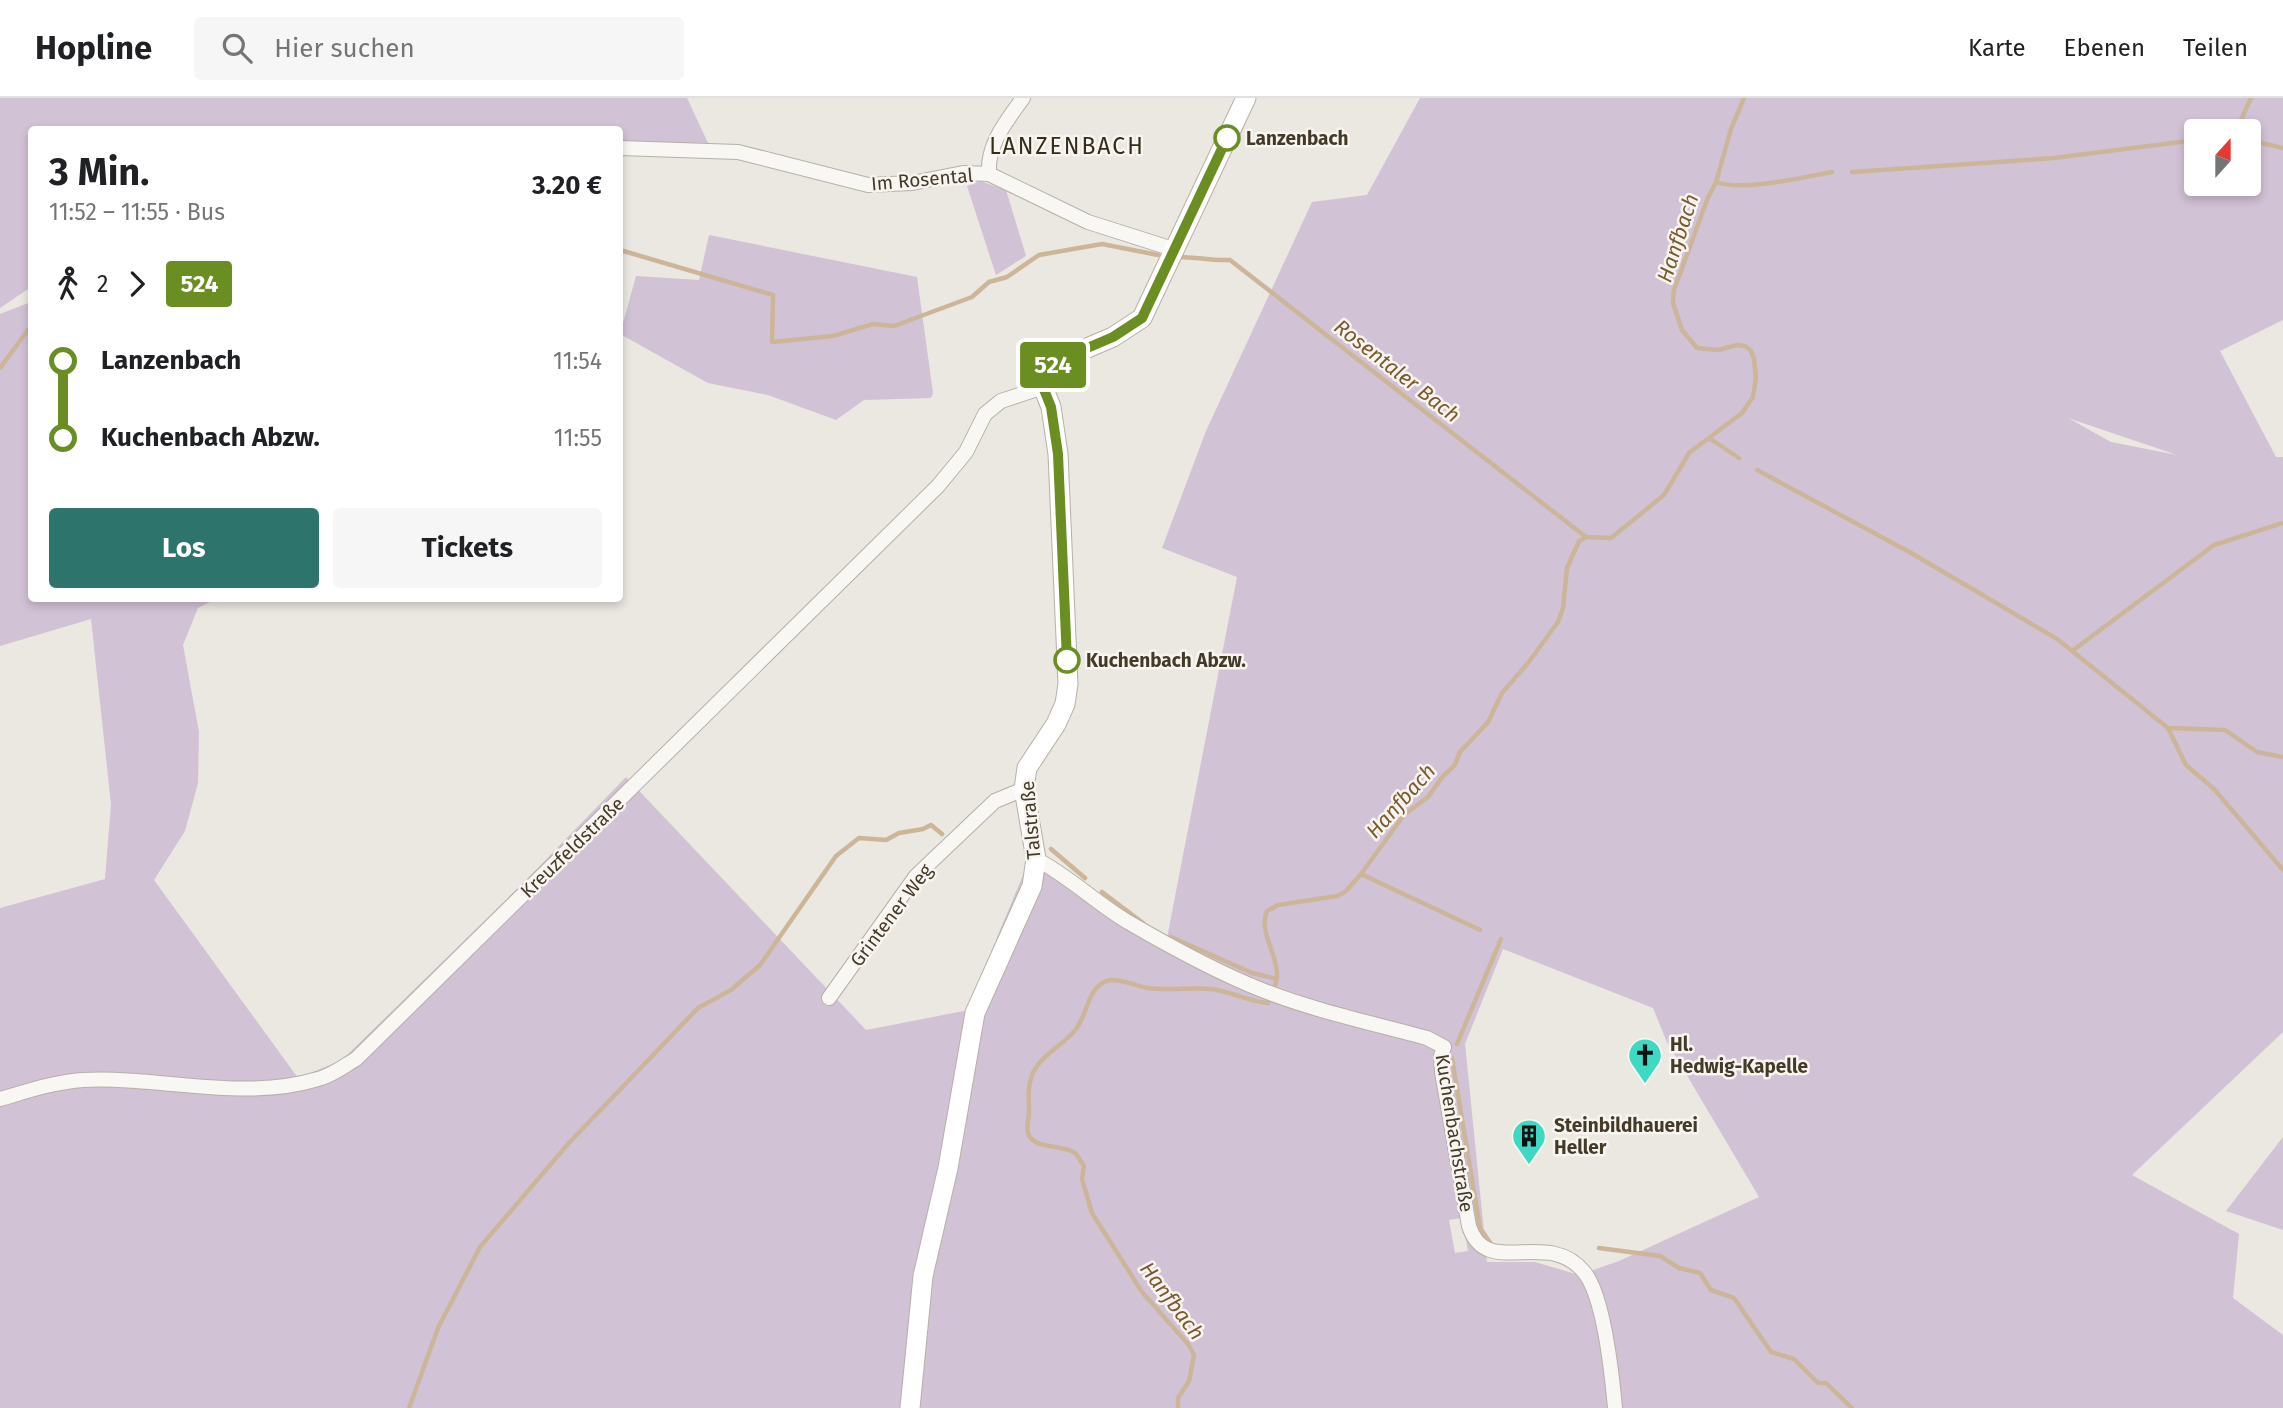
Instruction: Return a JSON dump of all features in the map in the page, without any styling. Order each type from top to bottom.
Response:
[{"type":"main road","points":[[1043,387],[1048,371],[1059,360],[1113,337],[1142,318],[1246,98]]},
{"type":"main road","name":"Talstraße","points":[[910,1408],[923,1276],[948,1168],[975,1013],[1032,886],[1035,859],[1024,789],[1027,768],[1056,724],[1065,704],[1068,684],[1058,454],[1051,407],[1043,387]]},
{"type":"street","points":[[989,174],[989,155],[1000,128],[1023,98]]},
{"type":"street","name":"Im Rosental","points":[[623,148],[738,152],[868,185],[912,183],[963,173],[989,174],[1088,222],[1173,249]]},
{"type":"street","name":"Kreuzfeldstraße","points":[[0,1099],[48,1085],[83,1080],[217,1087],[290,1086],[321,1079],[356,1059],[938,486],[966,452],[985,414],[1001,401],[1043,387]]},
{"type":"street","name":"Grintener Weg","points":[[830,998],[916,876],[995,801],[1024,789]]},
{"type":"street","name":"Kuchenbachstraße","points":[[1035,859],[1060,872],[1126,921],[1260,989],[1427,1038],[1444,1047],[1441,1056],[1442,1072],[1473,1239],[1482,1248],[1494,1253],[1552,1253],[1567,1258],[1583,1271],[1595,1290],[1612,1372],[1615,1408]]},
{"type":"shaded area","points":[[0,98],[687,98],[708,143],[623,142],[623,126],[28,126],[28,289],[0,308]]},
{"type":"shaded area","points":[[1420,98],[2283,98],[2283,320],[2220,351],[2276,457],[2283,457],[2283,1032],[2132,1175],[2239,1234],[2233,1298],[2283,1335],[2283,1408],[0,1408],[0,908],[105,879],[111,804],[91,619],[0,646],[0,314],[28,303],[28,602],[210,602],[198,608],[183,645],[199,732],[198,783],[185,831],[154,880],[298,1078],[342,1060],[527,879],[626,777],[866,1030],[969,1010],[1028,863],[1167,938],[1237,577],[1162,548],[1206,431],[1312,202],[1367,195]],"holes":[[[2068,418],[2177,455],[2111,442]],[[1503,949],[1653,1008],[1666,1040],[1759,1197],[1619,1261],[1579,1275],[1535,1262],[1487,1262],[1465,1044]],[[1462,1218],[1468,1251],[1455,1253],[1449,1220]]]},
{"type":"shaded area","points":[[980,181],[1006,190],[1026,256],[996,275],[967,186]]},
{"type":"shaded area","points":[[709,235],[917,277],[933,393],[931,398],[864,400],[836,420],[768,395],[708,383],[623,336],[623,323],[636,276],[699,280]]},
{"type":"shaded area","points":[[2283,1137],[2283,1230],[2226,1211]]},
{"type":"waterway","name":"Hanfbach","points":[[1178,1408],[1178,1398],[1189,1381],[1194,1355],[1188,1344],[1142,1292],[1092,1213],[1082,1179],[1084,1166],[1075,1153],[1036,1142],[1028,1133],[1032,1075],[1040,1062],[1076,1029],[1093,993],[1103,982],[1120,981],[1155,989],[1211,989],[1268,1003],[1277,976],[1275,960],[1266,935],[1267,911],[1278,905],[1337,896],[1345,892],[1404,815],[1428,797],[1454,766],[1460,752],[1488,722],[1502,693],[1558,622],[1563,608],[1567,568],[1579,541],[1586,537],[1611,538],[1664,495],[1689,453],[1742,413],[1753,397],[1756,378],[1751,351],[1745,346],[1737,345],[1718,350],[1697,348],[1682,330],[1673,303],[1674,290],[1716,182],[1731,129],[1744,98]]},
{"type":"waterway","points":[[2241,119],[2251,98]]},
{"type":"waterway","points":[[1852,172],[2054,158],[2184,142]]},
{"type":"waterway","points":[[2261,143],[2283,148]]},
{"type":"waterway","points":[[1716,182],[1728,185],[1757,185],[1832,172]]},
{"type":"waterway","name":"Rosentaler Bach","points":[[623,251],[773,295],[772,342],[833,336],[873,324],[894,326],[972,297],[989,282],[1007,277],[1039,255],[1102,244],[1158,255]]},
{"type":"waterway","name":"Rosentaler Bach","points":[[1179,257],[1230,260],[1586,537]]},
{"type":"waterway","name":"Rosentaler Bach","points":[[0,368],[28,330]]},
{"type":"waterway","points":[[1709,438],[1739,458]]},
{"type":"waterway","points":[[1757,470],[1913,554],[2057,639],[2168,728],[2225,730],[2257,752],[2283,757]]},
{"type":"waterway","points":[[2072,651],[2214,545],[2283,523]]},
{"type":"waterway","points":[[2168,728],[2186,765],[2214,789],[2283,870]]},
{"type":"waterway","points":[[409,1408],[438,1328],[480,1247],[568,1144],[698,1008],[731,990],[760,965],[836,856],[859,838],[886,840],[899,833],[931,825],[942,834]]},
{"type":"waterway","points":[[1051,849],[1085,878]]},
{"type":"waterway","points":[[1361,874],[1480,930]]},
{"type":"waterway","points":[[1102,892],[1143,923]]},
{"type":"waterway","points":[[1171,937],[1252,973],[1277,979]]},
{"type":"waterway","points":[[1457,1044],[1501,939]]},
{"type":"waterway","points":[[1452,1058],[1480,1228],[1491,1244]]},
{"type":"waterway","points":[[1599,1248],[1660,1256],[1679,1268],[1700,1273],[1711,1290],[1734,1298],[1771,1352],[1794,1359],[1818,1383],[1826,1383],[1852,1408]]},
{"type":"bus line","name":"524","points":[[1067,660],[1058,454],[1051,407],[1043,387],[1044,378],[1059,360],[1113,337],[1142,318],[1227,138]]},
{"type":"place","name":"Lanzenbach","points":[[1227,138]]},
{"type":"place","name":"Kuchenbach Abzw.","points":[[1067,660]]},
{"type":"place","name":"Hl. Hedwig-Kapelle","points":[[1645,1085]]},
{"type":"place","name":"Steinbildhauerei Heller","points":[[1529,1166]]},
{"type":"district","name":"LANZENBACH","points":[[1067,146]]}]
